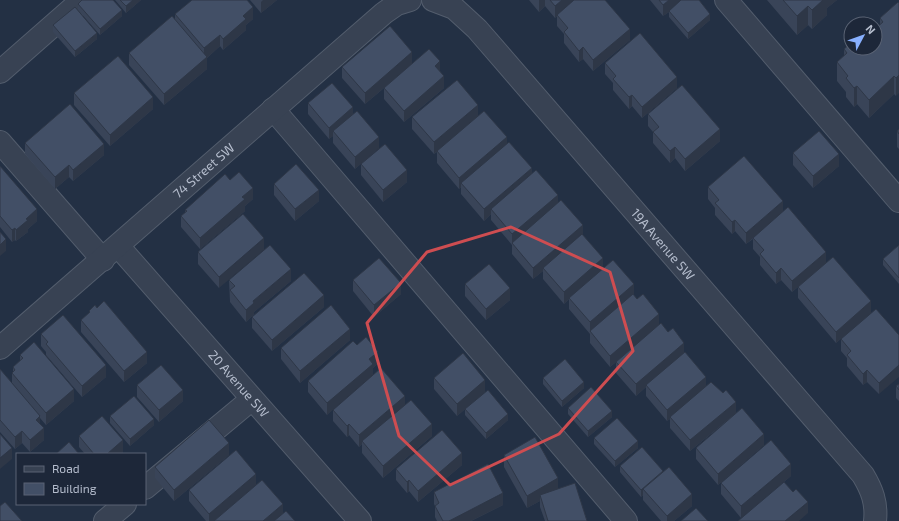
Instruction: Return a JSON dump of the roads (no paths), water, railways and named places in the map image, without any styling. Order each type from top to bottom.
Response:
[{"type":"street","points":[[0,72],[82,0]]},
{"type":"street","name":"74 Street SW","points":[[0,348],[384,12],[397,4],[410,0]]},
{"type":"street","name":"19A Avenue SW","points":[[433,0],[454,8],[477,29],[863,475],[872,491],[875,513]]},
{"type":"street","points":[[726,0],[899,201]]},
{"type":"street","points":[[273,109],[626,521]]},
{"type":"street","name":"20 Avenue SW","points":[[0,142],[252,399],[360,521]]},
{"type":"street","points":[[146,487],[252,399]]},
{"type":"street","points":[[104,521],[124,505]]}]
